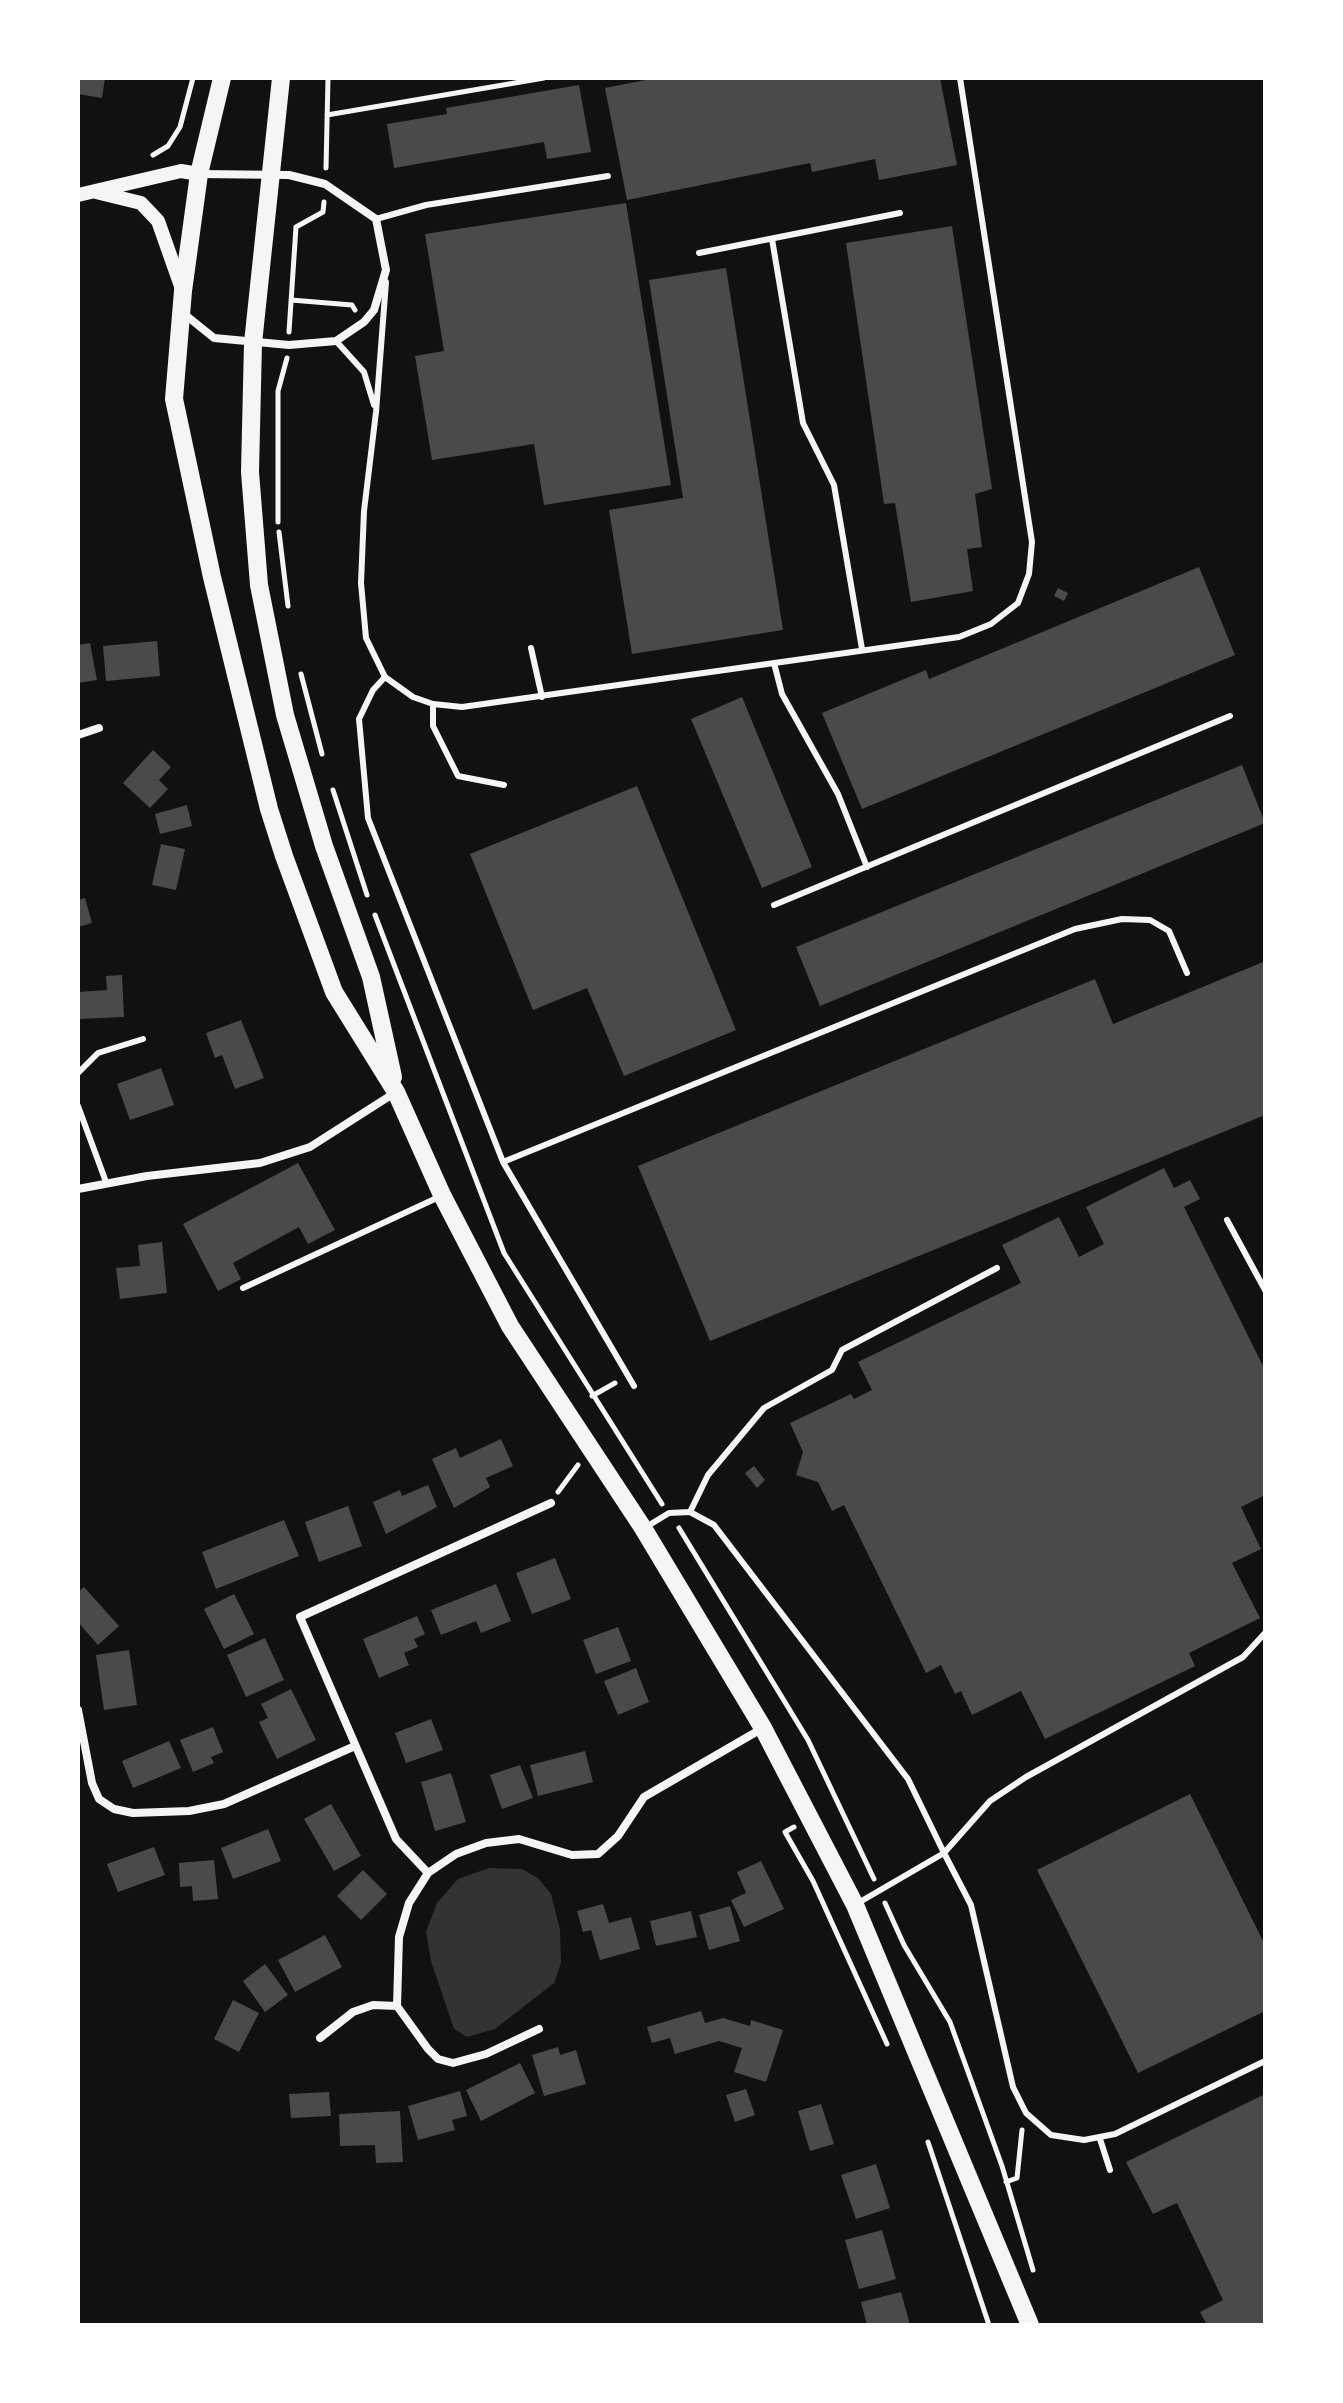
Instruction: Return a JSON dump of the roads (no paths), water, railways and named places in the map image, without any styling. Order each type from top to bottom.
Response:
[{"type":"main road","points":[[222,78],[199,174],[183,291],[174,399],[269,809],[334,992],[396,1092],[442,1195],[510,1326],[643,1528],[763,1728],[855,1905],[1030,2325]]},
{"type":"main road","points":[[281,78],[253,343],[250,472],[259,585],[285,715],[324,846],[371,977],[396,1092]]},
{"type":"street","points":[[78,195],[181,171],[289,175],[325,184],[376,219],[386,270],[374,310],[364,322],[336,341],[289,345],[214,338],[181,312]]},
{"type":"street","points":[[96,192],[141,203],[158,221],[183,291]]},
{"type":"street","points":[[78,735],[99,728]]},
{"type":"street","points":[[78,1189],[106,1182],[260,1163],[310,1147],[396,1092]]},
{"type":"street","points":[[428,1873],[396,1839],[300,1617],[551,1503]]},
{"type":"street","points":[[78,1710],[92,1783],[99,1799],[114,1809],[133,1813],[189,1811],[224,1804],[355,1746]]},
{"type":"street","points":[[539,2029],[486,2054],[453,2063],[438,2059],[428,2049],[397,2006],[395,1970],[399,1937],[409,1903],[428,1873],[456,1854],[486,1843],[508,1840],[548,1846],[572,1855],[598,1854],[618,1836],[644,1797],[763,1728]]},
{"type":"street","points":[[320,2038],[353,2012],[373,2005],[397,2006]]},
{"type":"lane","points":[[386,270],[376,412],[364,511],[361,583],[366,638],[385,677],[413,697],[433,704],[462,707],[959,637],[991,624],[1018,603],[1029,574],[1032,542],[960,78]]},
{"type":"lane","points":[[376,219],[426,205],[608,176]]},
{"type":"lane","points":[[699,253],[900,213]]},
{"type":"lane","points":[[772,239],[803,423],[834,485],[862,649]]},
{"type":"lane","points":[[336,341],[364,372],[376,412]]},
{"type":"lane","points":[[531,648],[542,697]]},
{"type":"lane","points":[[774,663],[782,694],[838,794],[867,867]]},
{"type":"lane","points":[[385,677],[373,690],[359,719],[368,818],[503,1162],[634,1386]]},
{"type":"lane","points":[[433,704],[433,726],[458,776],[504,785]]},
{"type":"lane","points":[[774,905],[1230,716]]},
{"type":"lane","points":[[503,1162],[1075,929],[1122,919],[1150,920],[1169,931],[1187,973]]},
{"type":"lane","points":[[78,1073],[98,1053],[143,1039]]},
{"type":"lane","points":[[78,1106],[106,1182]]},
{"type":"lane","points":[[243,1288],[442,1195]]},
{"type":"lane","points":[[1227,1220],[1265,1290]]},
{"type":"lane","points":[[690,1512],[708,1475],[764,1408],[832,1370],[842,1350],[997,1268]]},
{"type":"lane","points":[[643,1528],[669,1513],[690,1512],[714,1525],[908,1779],[971,1905],[1013,2087],[1026,2113],[1051,2135],[1100,2139],[1265,2061]]},
{"type":"lane","points":[[855,1905],[944,1853],[990,1801],[1026,1777],[1243,1657],[1265,1633]]},
{"type":"lane","points":[[1100,2139],[1110,2170]]}]
